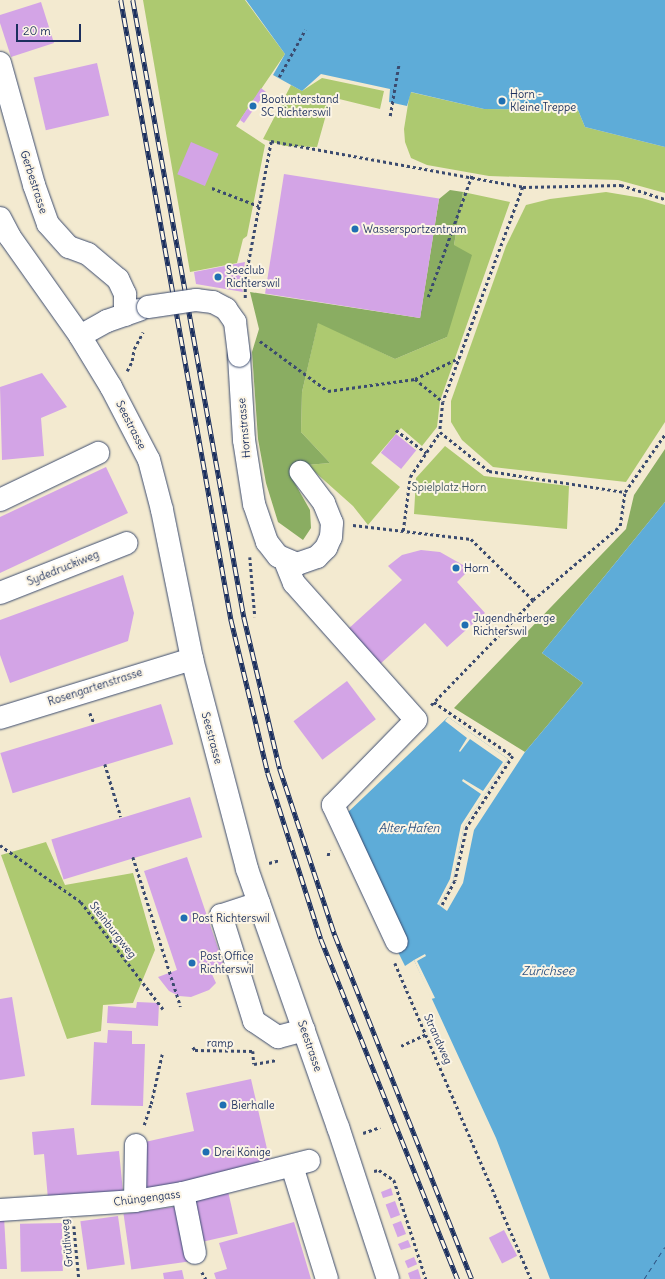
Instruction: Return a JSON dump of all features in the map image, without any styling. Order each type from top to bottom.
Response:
[{"type":"main road","name":"Gerbestrasse","points":[[0,63],[34,186],[48,224],[69,247],[88,254],[118,280],[124,294],[126,315]]},
{"type":"main road","name":"Seestrasse","points":[[0,218],[10,237],[80,336],[111,387],[149,460],[162,510],[192,659],[247,869],[355,1178],[388,1279]]},
{"type":"main road","points":[[80,336],[126,315],[148,307],[196,300],[213,302],[226,310],[235,322]]},
{"type":"main road","name":"Hornstrasse","points":[[235,322],[250,480],[267,542],[285,561]]},
{"type":"main road","points":[[0,500],[98,453]]},
{"type":"main road","points":[[300,472],[324,503],[332,523],[331,537],[326,548],[317,557],[302,563],[285,561],[294,583],[416,720],[333,805],[394,949]]},
{"type":"main road","name":"Sydedruckiweg","points":[[0,593],[127,543]]},
{"type":"main road","name":"Rosengartenstrasse","points":[[0,718],[192,659]]},
{"type":"main road","points":[[260,903],[221,915],[254,1021],[278,1037],[304,1030]]},
{"type":"main road","points":[[135,1201],[136,1145]]},
{"type":"main road","name":"Chüngengass","points":[[0,1210],[135,1201],[183,1193],[301,1164],[326,1279]]},
{"type":"main road","points":[[183,1193],[195,1253]]},
{"type":"path","points":[[279,77],[305,30]]},
{"type":"path","points":[[390,116],[399,63]]},
{"type":"path","points":[[459,358],[415,379],[328,391],[235,322],[246,294],[245,280],[271,141],[472,175],[523,187],[621,185],[665,199]]},
{"type":"path","points":[[428,297],[472,175]]},
{"type":"path","points":[[403,531],[410,477],[440,432],[443,402],[523,187]]},
{"type":"path","points":[[212,188],[259,206]]},
{"type":"path","points":[[111,387],[124,376],[132,361],[134,349],[145,330],[148,307]]},
{"type":"path","points":[[415,379],[443,402]]},
{"type":"path","points":[[396,430],[426,452]]},
{"type":"path","points":[[440,432],[489,472],[625,492]]},
{"type":"path","points":[[416,720],[532,600],[620,526],[625,492],[665,434]]},
{"type":"path","points":[[332,523],[471,539],[532,600]]},
{"type":"path","points":[[255,617],[250,554],[267,542]]},
{"type":"path","points":[[434,702],[513,756],[467,827],[455,881],[442,905]]},
{"type":"path","points":[[105,764],[121,818]]},
{"type":"path","name":"Steinburgweg","points":[[0,845],[81,902],[163,1009]]},
{"type":"path","points":[[133,857],[181,1007]]},
{"type":"path","name":"Strandweg","points":[[394,949],[530,1279]]},
{"type":"path","points":[[401,1046],[428,1034]]},
{"type":"path","name":"ramp","points":[[193,1047],[195,1050],[253,1051],[254,1064],[283,1059]]},
{"type":"path","points":[[136,1145],[151,1104],[162,1054]]},
{"type":"path","points":[[355,1178],[379,1170],[394,1180],[426,1279]]},
{"type":"path","name":"Grütliweg","points":[[72,1205],[79,1279]]},
{"type":"green space","points":[[143,0],[245,0],[285,54],[236,126],[265,145],[247,236],[243,239],[237,263],[190,272]]},
{"type":"green space","points":[[322,78],[384,91],[380,109],[331,97],[317,147],[285,146],[263,139],[291,85],[302,91]]},
{"type":"green space","points":[[410,92],[484,109],[578,110],[585,127],[665,147],[665,193],[618,180],[489,176],[427,165],[411,158],[405,142],[404,129]]},
{"type":"green space","points":[[450,190],[463,192],[454,245],[472,255],[447,337],[395,359],[318,323],[302,392],[301,432],[330,463],[307,465],[293,480],[310,510],[311,528],[303,540],[278,522],[266,483],[258,439],[252,352],[259,329],[250,292],[420,318],[439,199]]},
{"type":"green space","points":[[463,192],[510,202],[440,401],[437,427],[422,446],[401,428],[371,463],[400,487],[368,525],[353,506],[307,465],[330,463],[301,432],[302,392],[318,322],[395,359],[447,337],[454,245]]},
{"type":"green space","points":[[606,192],[642,198],[665,205],[665,422],[626,482],[493,467],[462,440],[451,422],[451,401],[506,246],[526,205],[550,199]]},
{"type":"green space","name":"Spielplatz Horn","points":[[445,446],[484,476],[569,486],[567,529],[414,514],[416,478]]},
{"type":"green space","points":[[665,449],[665,502],[542,653],[583,683],[525,752],[454,708],[626,529],[634,495]]},
{"type":"green space","points":[[46,842],[65,885],[133,873],[155,950],[133,1003],[103,1005],[101,1031],[67,1039],[1,855]]},
{"type":"water","points":[[246,0],[665,0],[665,147],[585,127],[578,110],[484,109],[411,92],[407,106],[389,102],[390,89],[321,74],[302,91],[273,75],[285,54]]},
{"type":"water","name":"Zürichsee","points":[[665,502],[665,1279],[550,1279],[496,1138],[414,960],[405,966],[385,926],[345,815],[448,717],[508,759],[464,826],[453,880],[439,905],[447,911],[463,883],[474,830],[525,752],[583,683],[542,653]]},
{"type":"pier","points":[[448,717],[508,759],[464,826],[453,880],[439,905],[437,904],[450,879],[461,825],[481,794],[462,781],[463,779],[483,791],[503,762],[470,739],[460,752],[459,751],[467,738],[445,721]]},
{"type":"pier","points":[[425,954],[426,956],[417,961],[435,998],[431,999],[414,960]]},
{"type":"building","points":[[41,2],[54,43],[11,57],[0,23],[0,15]]},
{"type":"building","points":[[97,63],[109,116],[46,130],[34,78]]},
{"type":"building","name":"Bootunterstand SC Richterswil","points":[[261,88],[266,92],[244,123],[240,120]]},
{"type":"building","points":[[191,142],[219,154],[205,186],[177,174]]},
{"type":"building","name":"Wassersportzentrum","points":[[284,174],[439,199],[420,318],[265,294]]},
{"type":"building","name":"Seeclub Richterswil","points":[[245,262],[241,283],[243,292],[196,284],[194,272]]},
{"type":"building","points":[[42,373],[67,407],[41,418],[44,456],[2,460],[0,387]]},
{"type":"building","points":[[396,434],[416,450],[401,469],[381,453]]},
{"type":"building","points":[[106,467],[128,513],[0,573],[0,517]]},
{"type":"building","points":[[421,550],[440,552],[470,569],[457,582],[485,613],[447,647],[425,623],[379,665],[347,630],[402,580],[388,566],[402,555]]},
{"type":"building","points":[[123,575],[134,613],[128,641],[10,683],[0,655],[0,620]]},
{"type":"building","points":[[347,681],[376,719],[322,760],[293,721]]},
{"type":"building","points":[[161,704],[173,744],[13,793],[0,753]]},
{"type":"building","points":[[190,797],[202,837],[64,880],[51,839]]},
{"type":"building","name":"Post Richterswil","points":[[187,857],[224,966],[210,970],[216,983],[209,990],[191,997],[179,996],[169,991],[158,977],[177,970],[144,871]]},
{"type":"building","points":[[12,997],[25,1076],[0,1080],[0,999]]},
{"type":"building","points":[[137,1002],[159,1003],[158,1026],[107,1023],[108,1006],[136,1008]]},
{"type":"building","points":[[108,1030],[132,1031],[132,1044],[145,1044],[143,1106],[91,1105],[94,1042],[107,1043]]},
{"type":"building","name":"Drei Könige","points":[[251,1079],[270,1162],[143,1191],[145,1142],[194,1131],[186,1093]]},
{"type":"building","points":[[74,1128],[77,1155],[119,1151],[123,1192],[48,1199],[44,1154],[34,1155],[32,1132]]},
{"type":"building","points":[[227,1187],[238,1234],[203,1242],[192,1195]]},
{"type":"building","points":[[391,1188],[393,1195],[383,1198],[381,1192]]},
{"type":"building","points":[[395,1201],[400,1215],[391,1219],[386,1204]]},
{"type":"building","points":[[181,1206],[189,1261],[131,1270],[124,1214]]},
{"type":"building","points":[[118,1216],[125,1265],[87,1270],[80,1221]]},
{"type":"building","points":[[4,1217],[7,1269],[0,1269],[0,1218]]},
{"type":"building","points":[[401,1221],[406,1234],[398,1237],[393,1224]]},
{"type":"building","points":[[294,1222],[311,1279],[216,1279],[214,1273],[227,1269],[219,1243]]},
{"type":"building","points":[[62,1223],[63,1271],[21,1272],[20,1224]]},
{"type":"building","points":[[504,1230],[517,1256],[502,1264],[489,1238]]},
{"type":"building","points":[[408,1240],[411,1247],[401,1250],[398,1244]]},
{"type":"building","points":[[414,1257],[417,1264],[408,1268],[405,1261]]},
{"type":"building","points":[[418,1269],[421,1279],[410,1279],[408,1273]]},
{"type":"building","points":[[182,1270],[184,1279],[164,1279],[163,1273]]},
{"type":"ferry route","points":[[644,1279],[665,1247]]},
{"type":"railway","points":[[121,0],[231,619],[268,773],[321,939],[458,1279]]},
{"type":"railway","points":[[133,0],[244,617],[280,769],[335,935],[472,1279]]},
{"type":"place","name":"Horn - Kleine Treppe","points":[[502,101]]},
{"type":"place","name":"Bootunterstand SC Richterswil","points":[[253,106]]},
{"type":"place","name":"Wassersportzentrum","points":[[355,229]]},
{"type":"place","name":"Seeclub Richterswil","points":[[218,277]]},
{"type":"place","name":"Horn","points":[[456,568]]},
{"type":"place","name":"Jugendherberge Richterswil","points":[[465,625]]},
{"type":"place","name":"Post Richterswil","points":[[184,918]]},
{"type":"place","name":"Post Office Richterswil","points":[[192,963]]},
{"type":"place","name":"Bierhalle","points":[[223,1105]]},
{"type":"place","name":"Drei Könige","points":[[206,1152]]},
{"type":"water label","name":"Alter Hafen","points":[[409,828]]}]
